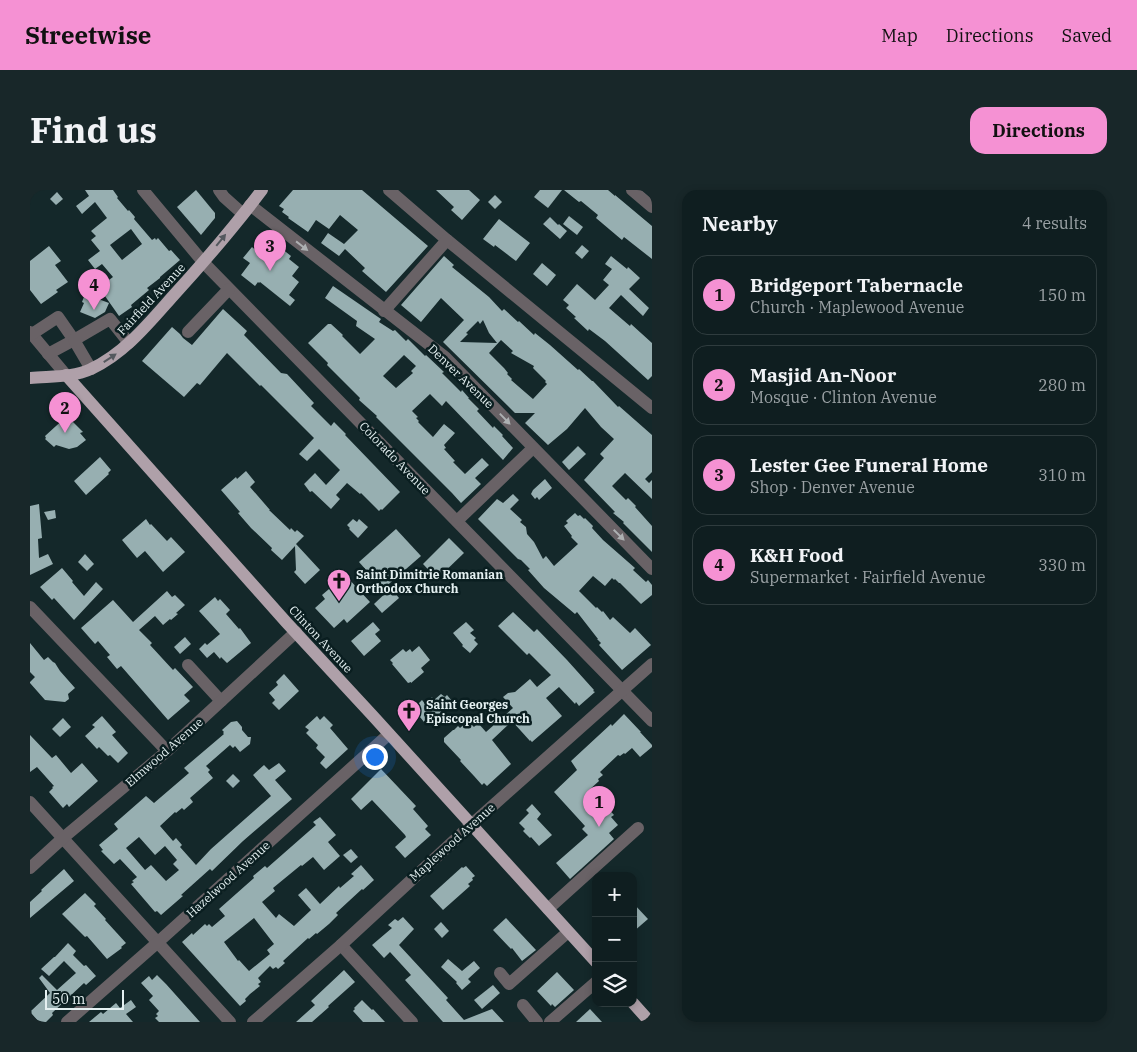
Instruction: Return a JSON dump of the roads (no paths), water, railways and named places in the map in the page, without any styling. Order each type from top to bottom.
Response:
[{"type":"main road","name":"Fairfield Avenue","points":[[30,378],[84,372],[111,358],[129,343],[203,262],[262,190]]},
{"type":"main road","name":"Clinton Avenue","points":[[66,375],[592,958]]},
{"type":"main road","points":[[636,1007],[647,1019]]},
{"type":"street","name":"Colorado Avenue","points":[[143,190],[203,262],[652,721]]},
{"type":"street","name":"Denver Avenue","points":[[218,190],[224,197],[246,210],[445,357],[652,569]]},
{"type":"street","points":[[389,190],[652,408]]},
{"type":"street","points":[[632,190],[652,207]]},
{"type":"street","points":[[384,311],[447,240]]},
{"type":"street","points":[[188,332],[230,289]]},
{"type":"street","points":[[32,339],[58,317],[91,369]]},
{"type":"street","points":[[48,354],[110,319],[129,343]]},
{"type":"street","name":"Clinton Avenue","points":[[32,339],[66,375]]},
{"type":"street","points":[[457,521],[533,448]]},
{"type":"street","points":[[30,607],[167,751]]},
{"type":"street","name":"Elmwood Avenue","points":[[30,868],[167,751],[296,632]]},
{"type":"street","name":"Maplewood Avenue","points":[[253,1022],[341,945],[471,824],[652,664]]},
{"type":"street","points":[[188,665],[221,701]]},
{"type":"street","name":"Hazelwood Avenue","points":[[66,1022],[157,943],[389,734]]},
{"type":"street","points":[[30,802],[230,1022]]},
{"type":"street","points":[[548,909],[638,828]]},
{"type":"street","points":[[500,973],[509,984],[568,932]]},
{"type":"street","points":[[341,945],[412,1022]]},
{"type":"street","points":[[550,1022],[592,985]]},
{"type":"street","points":[[523,1005],[537,1022]]},
{"type":"place","name":"Lester Gee Funeral Home","points":[[270,271]]},
{"type":"place","name":"K&H Food","points":[[94,310]]},
{"type":"place","name":"Masjid An-Noor","points":[[65,433]]},
{"type":"place","name":"Saint Dimitrie Romanian Orthodox Church","points":[[339,602]]},
{"type":"place","name":"Saint Georges Episcopal Church","points":[[409,732]]},
{"type":"place","name":"Bridgeport Tabernacle","points":[[599,827]]}]
